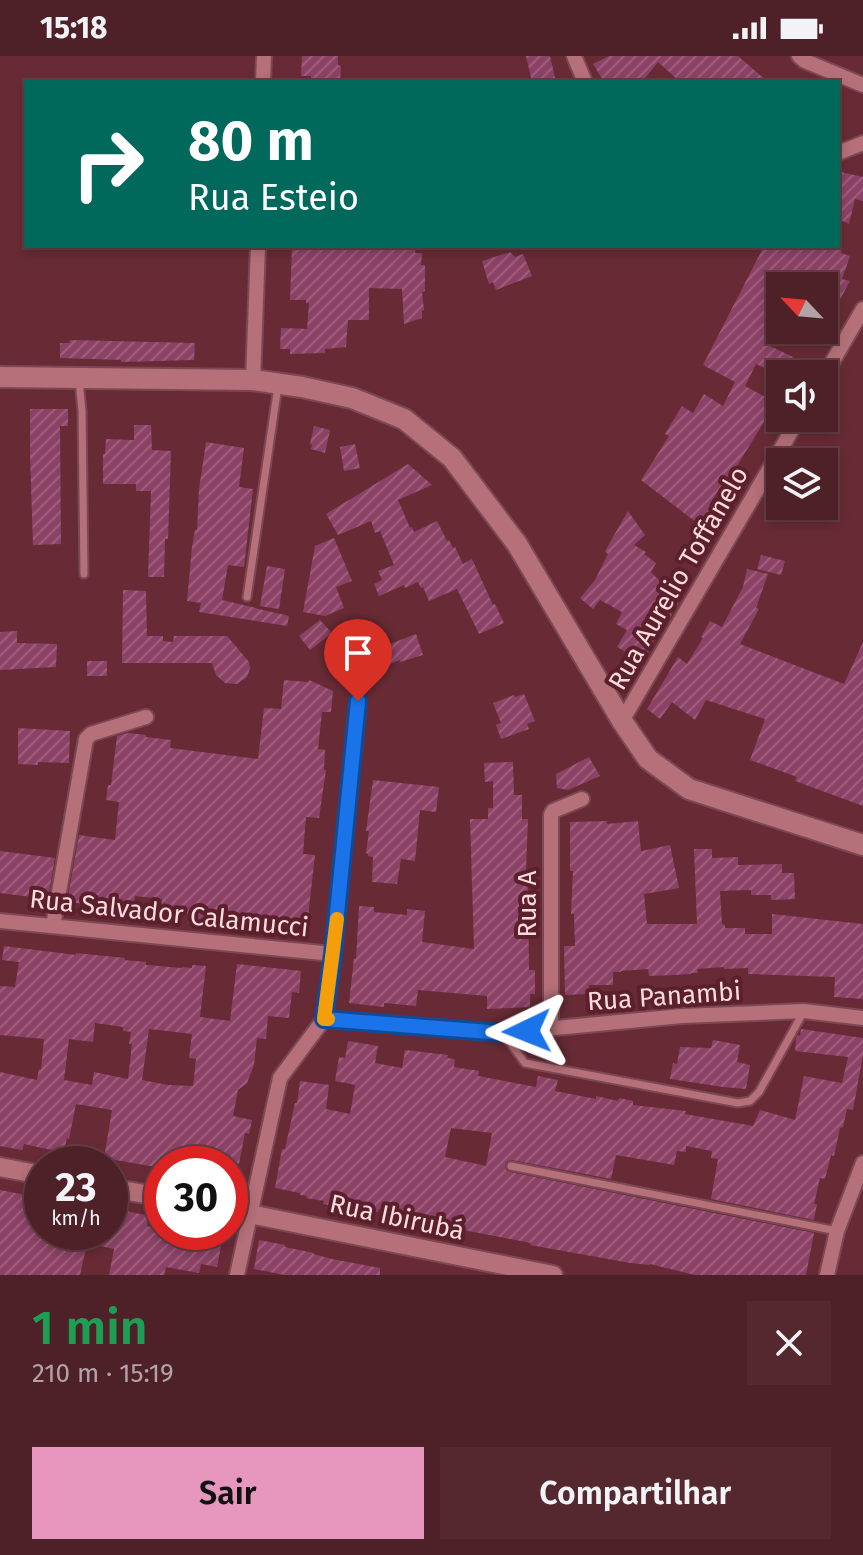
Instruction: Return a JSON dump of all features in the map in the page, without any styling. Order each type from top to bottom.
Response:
[{"type":"main road","points":[[0,377],[253,380],[352,398],[404,419],[452,458],[517,544],[622,721],[648,759],[689,789],[862,840]]},
{"type":"street","points":[[263,80],[264,56]]},
{"type":"street","points":[[574,56],[584,80]]},
{"type":"street","points":[[799,56],[863,85]]},
{"type":"street","points":[[840,152],[863,143]]},
{"type":"street","points":[[253,380],[258,248]]},
{"type":"street","points":[[833,360],[863,309]]},
{"type":"street","name":"Rua Aurelio Toffanelo","points":[[622,721],[791,432]]},
{"type":"street","points":[[237,1275],[280,1078],[324,1019],[358,701]]},
{"type":"street","points":[[53,926],[86,739],[91,734],[146,717]]},
{"type":"street","name":"Rua A","points":[[551,1028],[551,815],[553,811],[582,799]]},
{"type":"street","name":"Rua Salvador Calamucci","points":[[0,921],[333,954]]},
{"type":"street","name":"Rua Panambi","points":[[324,1019],[502,1033],[682,1016],[804,1011],[863,1018]]},
{"type":"street","points":[[827,1275],[837,1231],[863,1163]]},
{"type":"street","points":[[0,1167],[24,1172]]},
{"type":"street","name":"Rua Ibirubá","points":[[250,1214],[525,1272],[553,1275]]},
{"type":"lane","points":[[78,378],[82,411],[84,574]]},
{"type":"lane","points":[[247,597],[278,383]]},
{"type":"lane","points":[[502,1033],[525,1063],[738,1103],[750,1101],[759,1092],[804,1011]]},
{"type":"lane","points":[[511,1166],[837,1231]]},
{"type":"building","points":[[302,56],[338,56],[340,80],[311,80],[311,76],[301,76]]},
{"type":"building","points":[[526,56],[550,56],[556,80],[532,80]]},
{"type":"building","points":[[609,56],[738,56],[766,80],[678,80],[658,62],[644,80],[603,80],[593,64]]},
{"type":"building","points":[[840,174],[863,177],[863,201],[855,199],[849,224],[840,220]]},
{"type":"building","points":[[842,246],[841,253],[850,256],[842,279],[850,281],[838,304],[838,272],[766,272],[766,344],[793,357],[792,360],[766,360],[766,369],[756,364],[745,386],[766,397],[766,423],[709,505],[720,514],[713,528],[700,518],[697,523],[641,480],[669,436],[665,434],[682,406],[693,413],[704,394],[723,406],[735,382],[703,365],[763,248]]},
{"type":"building","points":[[292,248],[416,248],[415,253],[422,253],[425,291],[422,292],[422,318],[404,324],[402,289],[369,288],[369,320],[348,320],[346,347],[325,349],[325,353],[290,354],[290,349],[280,349],[281,328],[307,329],[309,303],[306,300],[290,300]]},
{"type":"building","points":[[510,252],[515,257],[523,254],[532,276],[496,290],[493,282],[489,284],[482,261]]},
{"type":"building","points":[[70,340],[195,343],[194,360],[121,362],[60,358],[60,343],[69,343]]},
{"type":"building","points":[[30,409],[68,409],[68,426],[60,426],[61,544],[33,545]]},
{"type":"building","points":[[134,425],[151,425],[152,450],[171,451],[164,577],[148,577],[151,491],[136,491],[136,484],[103,484],[106,439],[134,440]]},
{"type":"building","points":[[314,426],[330,430],[325,453],[311,449]]},
{"type":"building","points":[[206,442],[244,448],[239,487],[253,489],[244,567],[228,565],[222,600],[289,616],[287,626],[199,612],[201,603],[187,601]]},
{"type":"building","points":[[355,444],[360,468],[344,471],[340,447]]},
{"type":"building","points":[[408,464],[432,485],[398,500],[410,528],[414,532],[437,521],[463,564],[472,559],[504,623],[479,634],[457,589],[429,601],[418,582],[379,596],[374,584],[382,580],[378,571],[394,565],[380,531],[375,533],[371,521],[338,535],[326,514]]},
{"type":"building","points":[[628,511],[645,535],[634,545],[656,563],[651,572],[679,604],[671,612],[643,661],[617,647],[627,630],[616,624],[622,612],[600,600],[593,609],[580,598],[595,580],[608,554],[605,551]]},
{"type":"building","points":[[334,538],[352,581],[336,587],[344,608],[325,616],[303,612],[315,546]]},
{"type":"building","points":[[761,555],[785,561],[781,575],[757,569]]},
{"type":"building","points":[[267,566],[285,569],[279,609],[260,606]]},
{"type":"building","points":[[747,569],[768,574],[756,608],[759,609],[740,644],[844,684],[863,642],[863,806],[795,781],[797,777],[750,760],[765,719],[706,700],[695,720],[672,702],[660,719],[647,709],[678,657],[687,664],[710,621],[722,627],[743,587]]},
{"type":"building","points":[[123,590],[146,591],[147,636],[163,636],[163,641],[173,642],[174,636],[227,636],[249,662],[247,677],[237,684],[225,683],[216,675],[212,663],[122,663]]},
{"type":"building","points":[[320,620],[332,633],[310,650],[299,636]]},
{"type":"building","points":[[17,631],[17,643],[57,644],[56,667],[0,670],[0,632]]},
{"type":"building","points":[[385,632],[390,644],[416,634],[423,655],[375,670],[368,652],[377,648],[373,638]]},
{"type":"building","points":[[87,661],[107,661],[107,676],[87,676]]},
{"type":"building","points":[[284,680],[309,680],[333,691],[331,712],[322,712],[318,749],[325,750],[326,770],[319,818],[306,817],[303,854],[315,855],[307,926],[207,916],[206,925],[188,923],[189,914],[161,911],[162,899],[135,896],[134,906],[67,902],[79,835],[115,840],[119,802],[106,800],[117,736],[128,733],[146,735],[171,740],[170,748],[258,759],[264,708],[281,709]]},
{"type":"building","points":[[524,694],[535,721],[527,724],[529,729],[501,739],[496,725],[501,723],[493,703]]},
{"type":"building","points":[[18,728],[70,731],[69,763],[18,764]]},
{"type":"building","points":[[589,757],[600,776],[568,790],[557,788],[556,774]]},
{"type":"building","points":[[513,762],[514,795],[522,795],[522,819],[528,819],[529,970],[535,970],[535,994],[530,994],[530,1007],[487,1009],[487,996],[418,990],[416,1006],[384,1003],[384,1007],[349,1003],[356,959],[359,906],[374,907],[374,912],[407,915],[407,909],[425,911],[422,942],[474,949],[470,819],[488,819],[488,808],[493,808],[493,781],[485,782],[484,763]]},
{"type":"building","points":[[373,780],[439,787],[436,812],[420,810],[415,861],[401,859],[397,884],[372,882],[373,857],[366,853],[369,831],[366,831]]},
{"type":"building","points":[[607,821],[607,824],[638,821],[641,851],[670,845],[679,888],[644,894],[647,924],[697,924],[694,849],[712,849],[712,858],[738,857],[738,865],[782,864],[782,873],[794,873],[795,899],[771,900],[771,895],[751,895],[751,890],[720,891],[722,924],[725,928],[745,928],[745,934],[772,934],[772,914],[863,924],[863,999],[834,997],[835,977],[748,974],[748,968],[724,967],[674,975],[649,976],[648,969],[613,972],[613,985],[589,985],[589,994],[565,995],[564,946],[575,946],[574,914],[571,914],[573,871],[570,871],[570,822]]},
{"type":"building","points":[[0,851],[55,858],[48,899],[0,893]]},
{"type":"building","points":[[4,946],[125,958],[146,962],[146,965],[206,966],[200,1017],[230,1021],[237,964],[301,971],[299,993],[292,992],[289,1018],[268,1016],[266,1039],[257,1038],[254,1065],[247,1083],[238,1090],[233,1116],[252,1120],[242,1146],[144,1146],[144,1165],[128,1162],[128,1146],[106,1146],[112,1110],[76,1104],[65,1146],[24,1144],[22,1150],[0,1146],[0,1072],[37,1080],[41,1070],[44,1039],[0,1035],[0,986],[15,987],[19,962],[2,960]],"holes":[[[95,1023],[123,1027],[123,1031],[131,1032],[128,1079],[94,1072],[92,1085],[64,1080],[69,1039],[93,1042]],[[149,1029],[192,1034],[189,1058],[196,1059],[193,1086],[142,1080]]]},
{"type":"building","points":[[801,1029],[863,1038],[853,1110],[847,1109],[825,1179],[820,1178],[814,1220],[711,1199],[718,1159],[711,1158],[712,1151],[686,1146],[686,1152],[677,1151],[674,1165],[616,1155],[611,1179],[512,1160],[507,1161],[505,1166],[510,1172],[814,1233],[806,1275],[695,1275],[650,1264],[530,1245],[432,1224],[433,1221],[408,1214],[323,1204],[324,1201],[306,1198],[300,1193],[275,1188],[300,1081],[329,1085],[326,1109],[350,1114],[355,1085],[335,1081],[339,1057],[345,1058],[348,1041],[378,1046],[375,1063],[402,1068],[405,1050],[448,1055],[447,1058],[455,1059],[454,1067],[479,1071],[478,1076],[536,1087],[538,1076],[558,1080],[555,1091],[596,1099],[596,1096],[618,1101],[619,1098],[633,1101],[633,1105],[686,1111],[685,1114],[753,1126],[760,1110],[795,1120],[804,1076],[842,1083],[848,1057],[795,1051],[796,1038],[800,1036]],"holes":[[[451,1128],[492,1133],[486,1166],[445,1157]]]},
{"type":"building","points":[[713,1040],[740,1045],[737,1062],[750,1065],[746,1089],[670,1079],[680,1047],[711,1048]]},
{"type":"building","points":[[0,1190],[24,1195],[24,1250],[85,1250],[80,1275],[0,1275]]},
{"type":"building","points":[[128,1211],[144,1215],[144,1250],[220,1250],[217,1267],[201,1264],[199,1273],[166,1267],[164,1275],[109,1275],[114,1250],[128,1250]]},
{"type":"building","points":[[259,1240],[380,1268],[380,1275],[285,1275],[254,1269]]},
{"type":"slow traffic","points":[[328,1019],[324,1019],[337,919]]},
{"type":"route","points":[[358,701],[324,1019],[502,1033],[527,1031]]}]
